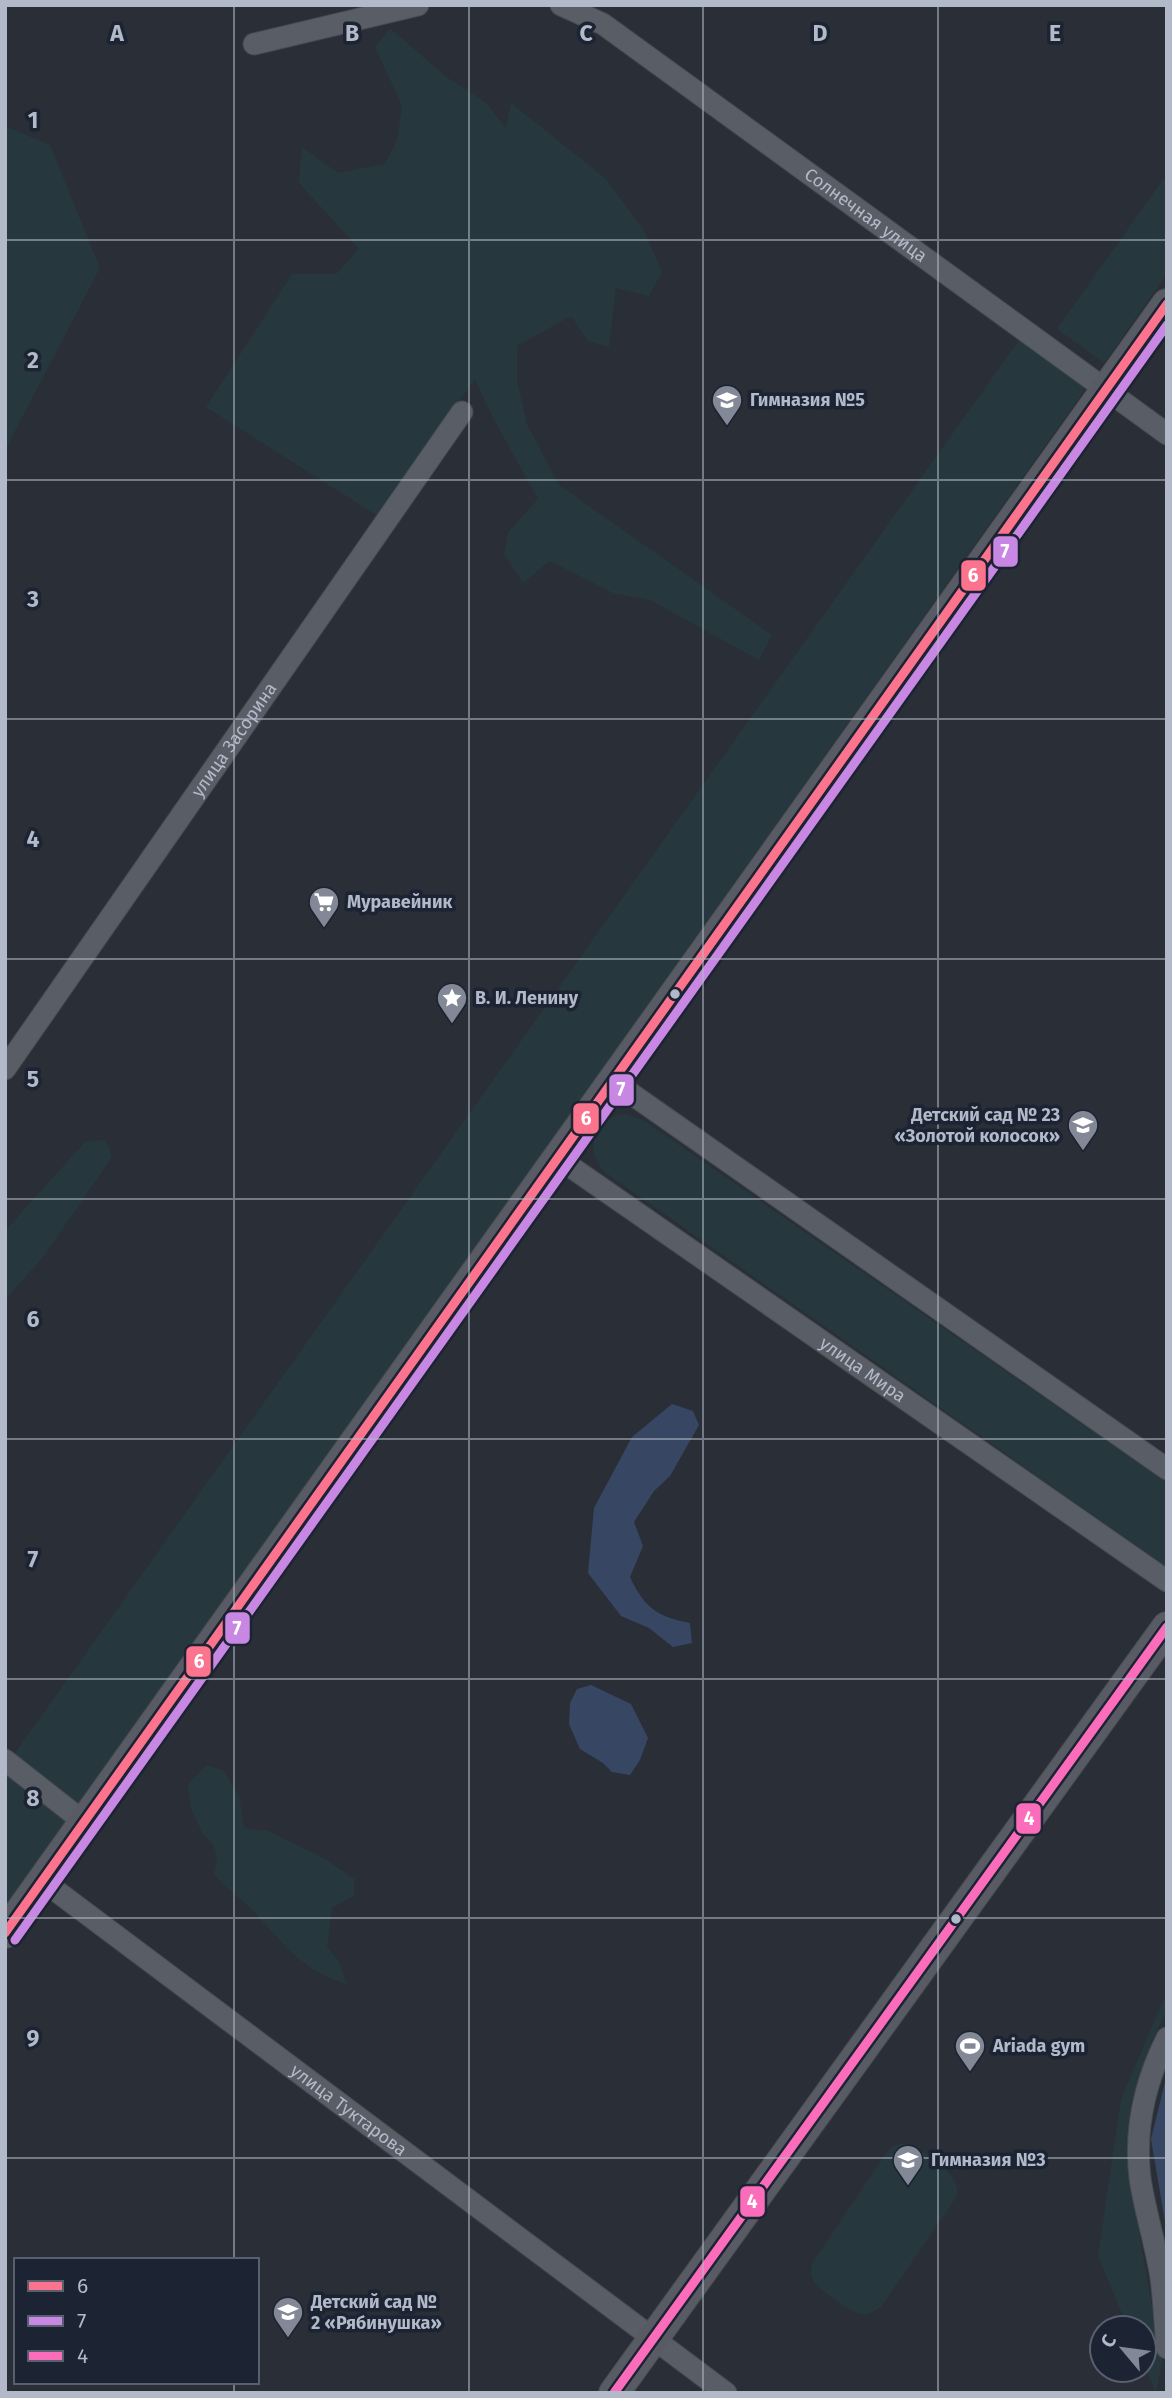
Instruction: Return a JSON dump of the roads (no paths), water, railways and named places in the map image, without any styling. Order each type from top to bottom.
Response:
[{"type":"main road","points":[[5,1933],[1167,304]]},
{"type":"main road","points":[[614,2393],[1167,1627]]},
{"type":"street","points":[[254,44],[394,8],[418,5]]},
{"type":"street","name":"Солнечная улица","points":[[561,5],[603,24],[1167,434]]},
{"type":"street","name":"улица Засорина","points":[[5,1069],[462,412]]},
{"type":"street","points":[[613,1081],[1167,1469]]},
{"type":"street","name":"улица Мира","points":[[558,1158],[1167,1581]]},
{"type":"street","points":[[5,1760],[84,1822]]},
{"type":"street","name":"улица Туктарова","points":[[43,1881],[726,2393]]},
{"type":"street","points":[[1167,2038],[1151,2070],[1143,2099],[1138,2139],[1140,2178],[1161,2279],[1167,2348]]},
{"type":"water","points":[[672,1404],[693,1411],[699,1425],[670,1476],[654,1491],[634,1522],[643,1546],[630,1577],[646,1603],[653,1609],[669,1618],[690,1623],[692,1643],[673,1647],[649,1628],[621,1616],[588,1573],[594,1508],[632,1437]]},
{"type":"water","points":[[591,1685],[631,1704],[648,1738],[640,1760],[630,1775],[612,1772],[580,1749],[569,1724],[570,1703],[577,1689]]},
{"type":"water","points":[[1167,2074],[1167,2234],[1151,2139]]},
{"type":"place","name":"Гимназия №5","points":[[727,427]]},
{"type":"place","name":"Муравейник","points":[[324,929]]},
{"type":"place","name":"В. И. Ленину","points":[[452,1025]]},
{"type":"place","name":"Детский сад № 23 «Золотой колосок»","points":[[1083,1152]]},
{"type":"place","name":"Ariada gym","points":[[970,2073]]},
{"type":"place","name":"Гимназия №3","points":[[908,2187]]},
{"type":"place","name":"Детский сад № 2 «Рябинушка»","points":[[288,2339]]}]
